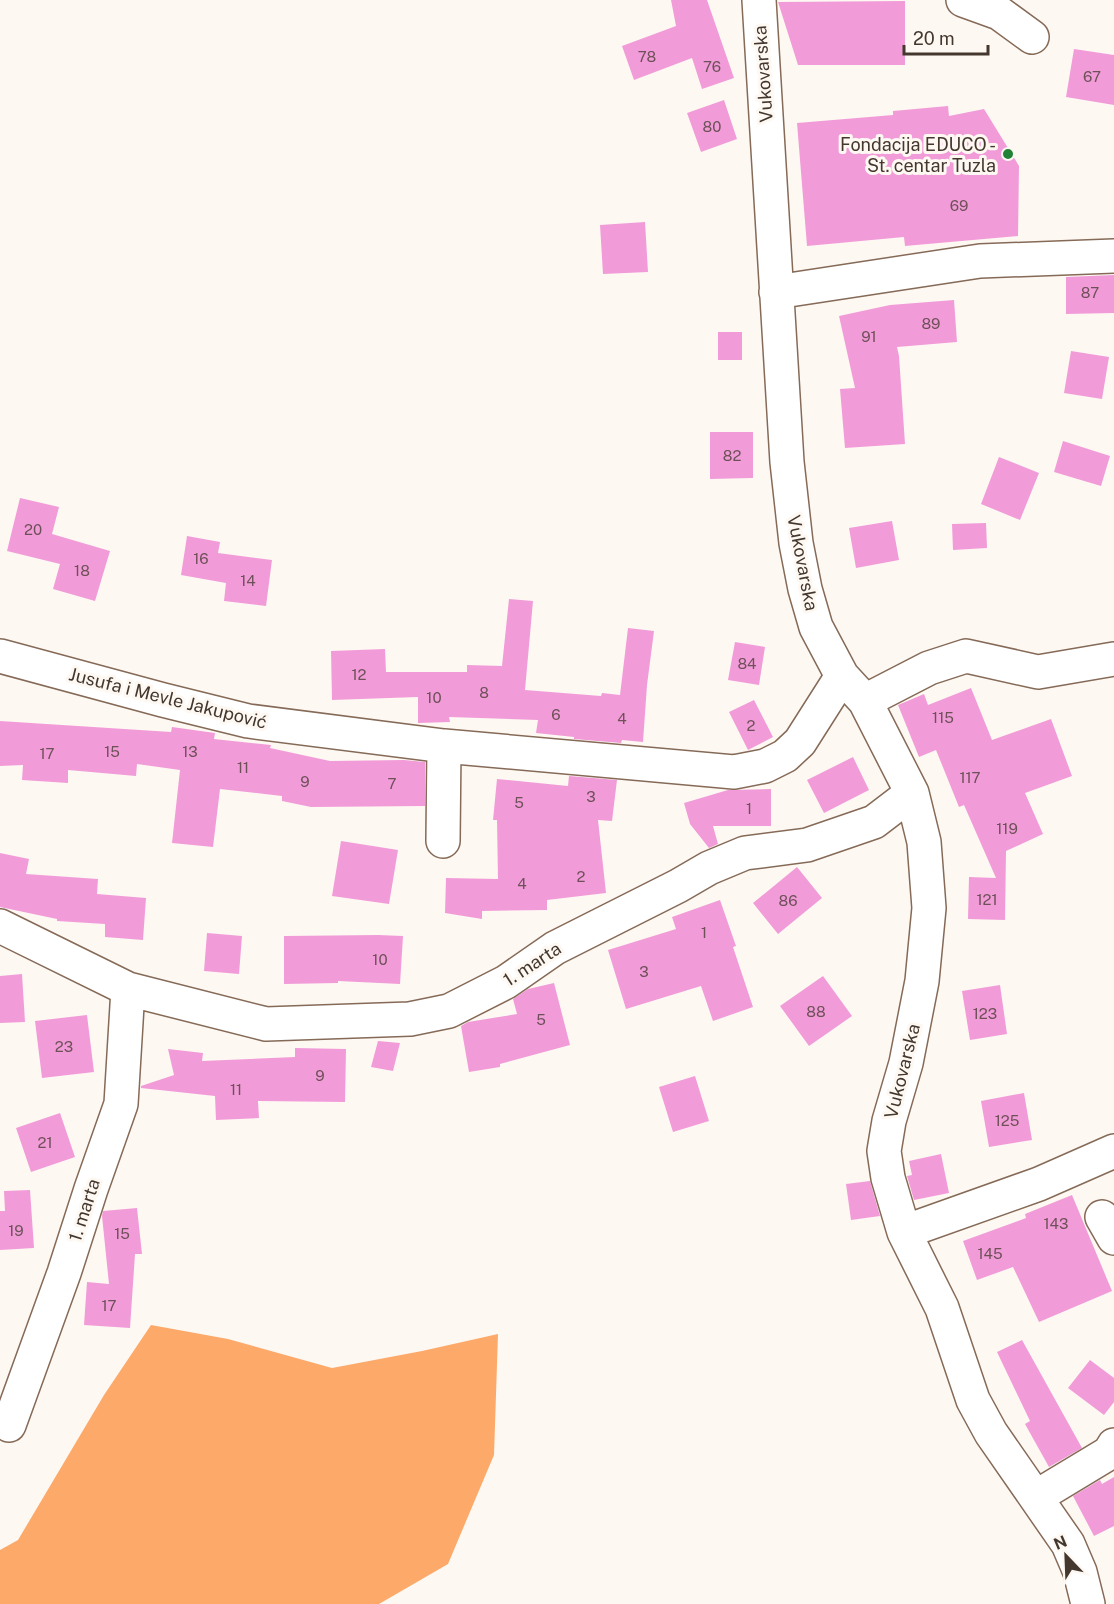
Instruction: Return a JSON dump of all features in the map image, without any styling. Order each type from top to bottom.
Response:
[{"type":"street","name":"Vukovarska","points":[[759,0],[787,462],[796,543],[805,589],[816,627],[842,676],[865,701],[912,793],[924,842],[929,908],[922,981],[906,1063],[889,1121],[884,1151],[888,1178],[904,1232],[942,1308],[973,1400],[990,1433],[1068,1544],[1080,1572],[1088,1604]]},
{"type":"street","points":[[963,0],[999,13],[1032,37]]},
{"type":"street","points":[[776,292],[980,261],[1114,256]]},
{"type":"street","name":"Jusufa i Mevle Jakupović","points":[[0,656],[248,721],[444,746],[734,772],[765,766],[785,756],[800,742],[842,676]]},
{"type":"street","points":[[865,701],[929,668],[966,656],[1038,672],[1114,659]]},
{"type":"street","points":[[442,841],[444,746]]},
{"type":"street","name":"1. marta","points":[[0,926],[128,989],[266,1024],[410,1019],[449,1011],[506,982],[555,948],[709,868],[745,853],[807,845],[874,822],[912,793]]},
{"type":"street","name":"1. marta","points":[[9,1425],[64,1273],[121,1104],[128,989]]},
{"type":"street","points":[[904,1232],[1039,1184],[1114,1151]]},
{"type":"street","points":[[1036,1497],[1109,1453],[1114,1445]]},
{"type":"shaded area","points":[[151,1325],[228,1339],[332,1368],[498,1334],[494,1455],[448,1564],[379,1604],[0,1604],[0,1550],[18,1540],[104,1395]]},
{"type":"building","points":[[671,0],[707,0],[734,78],[702,89],[692,58],[634,80],[622,46],[676,26]]},
{"type":"building","points":[[905,1],[905,65],[798,65],[778,2]]},
{"type":"building","points":[[1074,49],[1114,55],[1114,105],[1066,97]]},
{"type":"building","points":[[724,100],[737,139],[701,152],[687,113]]},
{"type":"building","points":[[948,106],[949,116],[984,109],[1019,166],[1018,236],[905,246],[904,237],[807,246],[797,123],[893,115],[893,111]]},
{"type":"building","points":[[645,222],[648,272],[603,274],[600,225]]},
{"type":"building","points":[[1114,275],[1114,313],[1066,314],[1066,277]]},
{"type":"building","points":[[954,300],[957,342],[897,347],[905,444],[845,448],[840,389],[855,388],[839,316],[890,305]]},
{"type":"building","points":[[718,332],[742,332],[742,360],[718,360]]},
{"type":"building","points":[[1071,351],[1109,357],[1102,399],[1064,393]]},
{"type":"building","points":[[710,432],[753,432],[753,478],[710,479]]},
{"type":"building","points":[[1063,441],[1110,456],[1101,486],[1054,472]]},
{"type":"building","points":[[999,457],[1039,473],[1020,520],[981,504]]},
{"type":"building","points":[[20,498],[59,507],[52,534],[110,551],[95,601],[53,589],[60,564],[7,551]]},
{"type":"building","points":[[892,521],[899,560],[856,568],[849,528]]},
{"type":"building","points":[[986,523],[987,548],[953,550],[952,524]]},
{"type":"building","points":[[187,536],[220,542],[218,553],[272,560],[266,606],[224,601],[226,583],[181,575]]},
{"type":"building","points":[[509,599],[533,601],[525,690],[601,696],[602,693],[620,695],[628,628],[654,631],[643,742],[622,740],[621,743],[536,733],[538,720],[449,717],[450,722],[418,723],[418,697],[332,700],[331,651],[385,649],[386,672],[467,672],[467,665],[502,666]]},
{"type":"building","points":[[735,642],[765,647],[759,685],[728,680]]},
{"type":"building","points":[[971,688],[992,740],[1051,719],[1072,776],[1025,793],[1043,834],[1006,851],[1005,920],[968,919],[969,877],[996,878],[964,805],[959,807],[936,750],[919,757],[898,705],[924,694],[928,705]]},
{"type":"building","points":[[754,700],[773,737],[748,750],[729,712]]},
{"type":"building","points":[[0,721],[171,732],[172,727],[215,733],[214,739],[271,745],[270,748],[330,761],[425,762],[425,806],[311,807],[282,801],[282,796],[220,789],[213,847],[172,843],[180,770],[137,764],[136,776],[68,770],[68,783],[22,780],[23,765],[0,766]]},
{"type":"building","points":[[853,757],[869,790],[824,813],[807,780]]},
{"type":"building","points":[[569,776],[617,780],[612,821],[598,820],[606,893],[547,900],[547,910],[482,911],[482,919],[445,913],[446,878],[498,879],[497,820],[493,820],[497,779],[568,786]]},
{"type":"building","points":[[771,789],[771,826],[713,826],[718,844],[709,848],[690,824],[684,803],[728,790]]},
{"type":"building","points":[[341,841],[398,850],[389,904],[332,896]]},
{"type":"building","points":[[0,853],[29,859],[26,874],[98,879],[97,894],[146,898],[143,940],[105,937],[105,924],[57,921],[57,919],[0,907]]},
{"type":"building","points":[[797,867],[822,898],[778,934],[753,903]]},
{"type":"building","points":[[720,900],[753,1007],[713,1021],[701,986],[626,1009],[608,950],[676,929],[672,917]]},
{"type":"building","points":[[207,933],[242,936],[239,974],[204,971]]},
{"type":"building","points":[[284,936],[403,936],[400,984],[338,981],[338,983],[284,984]]},
{"type":"building","points":[[22,974],[25,1022],[0,1023],[0,976]]},
{"type":"building","points":[[823,976],[852,1016],[809,1046],[780,1006]]},
{"type":"building","points":[[554,983],[570,1045],[500,1064],[500,1067],[469,1072],[461,1026],[468,1022],[517,1014],[513,999],[528,989]]},
{"type":"building","points":[[1000,985],[1007,1034],[970,1040],[962,991]]},
{"type":"building","points":[[87,1015],[94,1072],[42,1078],[35,1021]]},
{"type":"building","points":[[378,1041],[400,1043],[393,1071],[371,1067]]},
{"type":"building","points":[[295,1048],[346,1049],[345,1102],[258,1101],[259,1118],[216,1120],[215,1096],[141,1088],[141,1086],[174,1075],[168,1049],[203,1053],[202,1061],[295,1057]]},
{"type":"building","points":[[695,1076],[709,1121],[673,1132],[659,1087]]},
{"type":"building","points":[[1024,1093],[1032,1140],[989,1147],[981,1101]]},
{"type":"building","points":[[60,1113],[75,1157],[31,1172],[16,1128]]},
{"type":"building","points":[[941,1154],[949,1193],[914,1200],[907,1176],[912,1175],[909,1161]]},
{"type":"building","points":[[870,1181],[880,1216],[851,1220],[846,1184]]},
{"type":"building","points":[[30,1190],[34,1248],[0,1250],[0,1211],[5,1211],[4,1191]]},
{"type":"building","points":[[1072,1195],[1112,1291],[1039,1322],[1013,1267],[977,1280],[963,1241],[1026,1218],[1025,1214]]},
{"type":"building","points":[[137,1208],[142,1254],[135,1254],[130,1328],[84,1325],[87,1282],[109,1284],[103,1211]]},
{"type":"building","points":[[1022,1340],[1082,1448],[1049,1467],[1025,1424],[1030,1421],[997,1352]]},
{"type":"building","points":[[1090,1360],[1114,1378],[1114,1402],[1104,1415],[1068,1388]]},
{"type":"building","points":[[1114,1477],[1114,1526],[1094,1536],[1073,1496],[1100,1480],[1102,1484]]},
{"type":"place","name":"Fondacija EDUCO - St. centar Tuzla","points":[[1008,154]]}]
